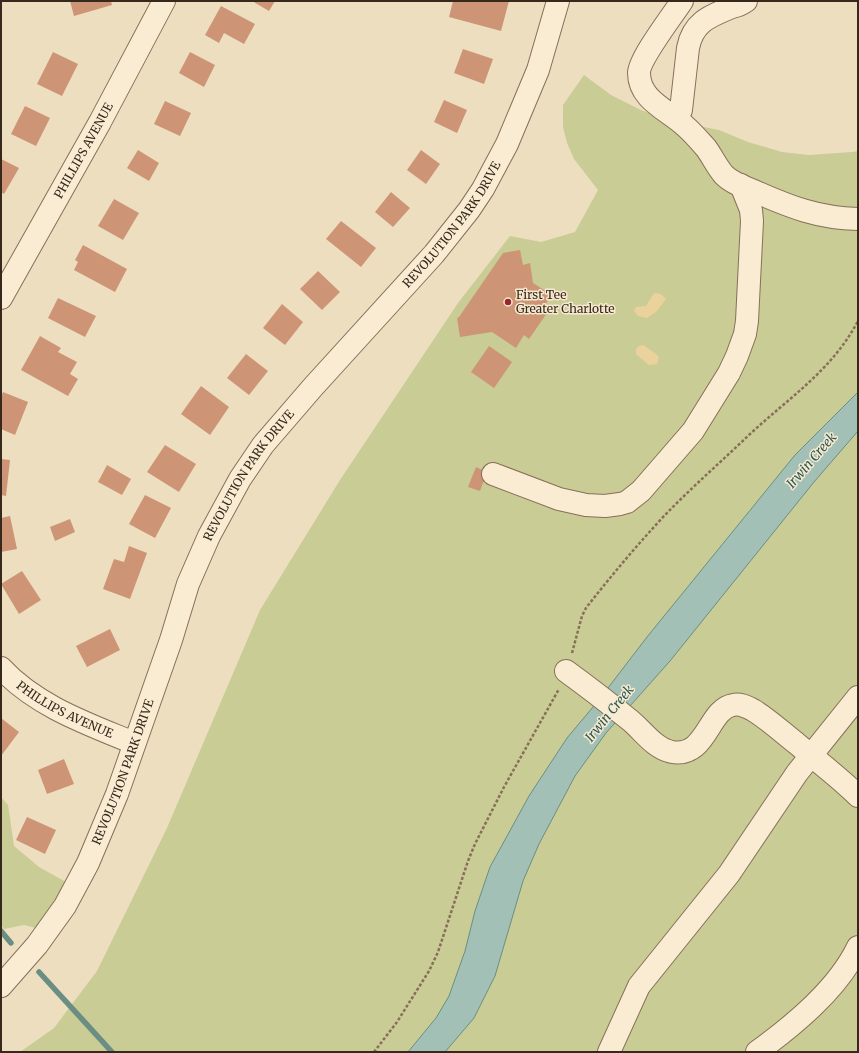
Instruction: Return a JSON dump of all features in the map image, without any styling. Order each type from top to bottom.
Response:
[{"type":"street","name":"PHILLIPS AVENUE","points":[[1,298],[100,122],[164,1]]},
{"type":"street","name":"REVOLUTION PARK DRIVE","points":[[1,986],[37,946],[65,906],[85,869],[117,794],[188,584],[209,536],[240,478],[263,445],[313,387],[434,254],[469,210],[483,189],[507,144],[538,70],[558,1]]},
{"type":"street","points":[[682,1],[639,68],[640,79],[647,95],[654,103],[684,124],[705,147],[725,176],[770,198],[811,213],[858,219]]},
{"type":"street","points":[[681,110],[690,38],[702,21],[712,15],[746,1]]},
{"type":"street","points":[[741,185],[750,210],[752,221]]},
{"type":"street","points":[[493,474],[559,499],[596,506],[614,505],[626,502],[641,491],[693,431],[737,356],[745,334],[747,321],[753,214],[770,198]]},
{"type":"street","name":"PHILLIPS AVENUE","points":[[1,668],[26,691],[39,699],[86,724],[134,743]]},
{"type":"street","points":[[574,677],[657,745],[671,752],[681,751],[702,740],[722,710],[733,704],[738,704],[754,711],[810,755],[858,796]]},
{"type":"street","points":[[609,1052],[639,986],[729,874],[810,755],[858,697]]},
{"type":"street","points":[[757,1052],[804,1014],[829,989],[847,966],[858,947]]},
{"type":"path","points":[[817,376],[842,347],[858,321]]},
{"type":"green space","points":[[584,75],[611,95],[641,110],[669,120],[719,130],[748,142],[782,152],[809,155],[858,151],[858,1052],[20,1052],[54,1028],[97,971],[167,828],[260,610],[340,480],[458,303],[510,236],[541,242],[575,232],[598,190],[574,159],[567,143],[563,127],[563,105]]},
{"type":"green space","points":[[1,797],[8,805],[14,846],[39,867],[66,882],[36,928],[24,925],[4,929],[1,925]]},
{"type":"sand","points":[[654,293],[661,294],[666,299],[656,312],[647,318],[638,316],[634,311],[636,307],[646,306]]},
{"type":"sand","points":[[644,345],[659,357],[657,364],[649,365],[636,354],[636,349],[639,346]]},
{"type":"water","name":"Irwin Creek","points":[[858,392],[858,431],[814,482],[670,661],[606,733],[575,776],[539,844],[523,881],[495,976],[474,1018],[445,1052],[408,1052],[436,1018],[449,996],[465,951],[475,911],[490,867],[529,796],[567,738],[795,455]]},
{"type":"building","points":[[70,1],[111,1],[112,5],[74,16]]},
{"type":"building","points":[[252,1],[275,1],[269,11]]},
{"type":"building","points":[[453,1],[509,1],[501,31],[449,17]]},
{"type":"building","points":[[221,6],[255,24],[244,44],[224,33],[219,43],[205,35]]},
{"type":"building","points":[[463,49],[493,59],[484,84],[454,73]]},
{"type":"building","points":[[53,52],[78,64],[62,96],[37,84]]},
{"type":"building","points":[[190,52],[215,65],[204,87],[179,73]]},
{"type":"building","points":[[444,100],[467,110],[457,133],[434,122]]},
{"type":"building","points":[[165,101],[191,113],[180,136],[154,124]]},
{"type":"building","points":[[25,106],[50,118],[36,146],[11,134]]},
{"type":"building","points":[[138,150],[159,163],[149,181],[127,168]]},
{"type":"building","points":[[421,150],[440,164],[426,184],[407,170]]},
{"type":"building","points":[[1,159],[19,168],[4,194],[1,192]]},
{"type":"building","points":[[391,192],[410,208],[393,227],[375,212]]},
{"type":"building","points":[[114,199],[139,213],[123,240],[98,226]]},
{"type":"building","points":[[341,221],[376,248],[361,267],[326,239]]},
{"type":"building","points":[[83,245],[127,269],[115,292],[74,270],[78,262],[75,260]]},
{"type":"building","name":"First Tee Greater Charlotte","points":[[520,250],[523,265],[530,263],[533,283],[552,295],[542,309],[547,313],[529,339],[524,335],[516,348],[492,332],[460,337],[457,318],[503,253]]},
{"type":"building","points":[[318,271],[340,292],[322,310],[300,289]]},
{"type":"building","points":[[58,298],[96,316],[85,337],[48,318]]},
{"type":"building","points":[[282,304],[303,322],[285,345],[263,328]]},
{"type":"building","points":[[40,336],[61,348],[58,352],[77,362],[70,374],[78,379],[68,396],[21,370]]},
{"type":"building","points":[[489,346],[512,362],[494,388],[471,372]]},
{"type":"building","points":[[246,354],[268,371],[249,395],[227,378]]},
{"type":"building","points":[[201,386],[229,407],[210,435],[181,414]]},
{"type":"building","points":[[3,392],[28,402],[15,435],[1,429],[1,397]]},
{"type":"building","points":[[165,445],[196,464],[179,492],[147,472]]},
{"type":"building","points":[[1,459],[10,460],[6,496],[1,495]]},
{"type":"building","points":[[107,465],[131,479],[122,495],[98,482]]},
{"type":"building","points":[[476,467],[487,472],[480,491],[468,487]]},
{"type":"building","points":[[145,495],[171,508],[155,538],[129,524]]},
{"type":"building","points":[[10,516],[17,549],[1,552],[1,518]]},
{"type":"building","points":[[70,519],[75,532],[55,541],[50,527]]},
{"type":"building","points":[[129,546],[147,553],[130,599],[103,589],[114,559],[124,562]]},
{"type":"building","points":[[22,571],[41,600],[19,614],[1,584]]},
{"type":"building","points":[[110,629],[120,650],[87,667],[76,646]]},
{"type":"building","points":[[1,718],[19,732],[1,756]]},
{"type":"building","points":[[64,759],[74,784],[47,794],[38,770]]},
{"type":"building","points":[[27,817],[56,830],[45,854],[16,840]]},
{"type":"waterway","points":[[1,931],[11,943]]},
{"type":"waterway","points":[[39,972],[112,1052]]},
{"type":"place","name":"First Tee Greater Charlotte","points":[[508,302]]}]
